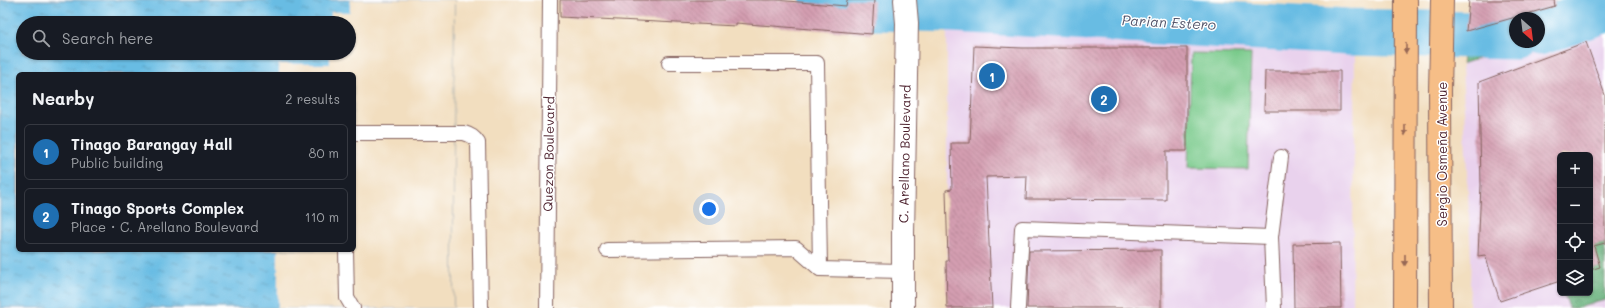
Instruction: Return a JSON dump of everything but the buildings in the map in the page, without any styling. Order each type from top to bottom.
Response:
[{"type":"highway","points":[[1405,308],[1406,4]]},
{"type":"highway","name":"Sergio Osmeña Avenue","points":[[1441,308],[1440,91],[1442,6]]},
{"type":"street","name":"C. Arellano Boulevard","points":[[903,308],[902,271],[907,23],[905,0]]},
{"type":"lane","name":"Quezon Boulevard","points":[[547,308],[550,0]]},
{"type":"lane","points":[[669,63],[817,63],[820,269]]},
{"type":"lane","points":[[356,133],[464,133],[475,138],[478,143],[481,308]]},
{"type":"lane","points":[[1274,308],[1271,238],[1281,157]]},
{"type":"lane","points":[[1018,308],[1022,228],[1271,238]]},
{"type":"lane","points":[[607,250],[796,248],[820,269],[902,271]]},
{"type":"lane","points":[[346,252],[347,298],[353,308]]},
{"type":"shaded area","points":[[1605,15],[1605,308],[1469,308],[1471,259],[1462,64],[1509,48],[1545,48],[1545,36]]},
{"type":"shaded area","points":[[947,29],[1355,54],[1352,308],[947,308]]},
{"type":"green space","points":[[1577,0],[1605,0],[1605,15],[1545,36],[1545,12],[1538,12]]},
{"type":"green space","points":[[1509,20],[1509,48],[1462,64],[1466,31]]},
{"type":"green space","points":[[1191,53],[1251,54],[1248,169],[1188,168]]},
{"type":"green space","points":[[1605,243],[1605,300],[1578,308],[1569,308],[1565,296],[1593,296],[1593,269],[1600,267],[1593,246]]},
{"type":"water","points":[[0,0],[454,0],[453,308],[0,308]]},
{"type":"pier","points":[[350,0],[454,0],[453,308],[278,308],[278,252],[356,252],[356,72],[279,72],[279,64],[330,64],[330,60],[356,60],[356,16],[331,16],[331,12],[350,12]]},
{"type":"waterway","name":"Parian Estero","points":[[823,0],[871,7],[953,9],[1348,32],[1509,36]]},
{"type":"waterway","name":"Parian Estero","points":[[1545,30],[1605,9]]},
{"type":"place","name":"Tinago Barangay Hall","points":[[992,76]]},
{"type":"place","name":"Tinago Sports Complex","points":[[1104,99]]}]
